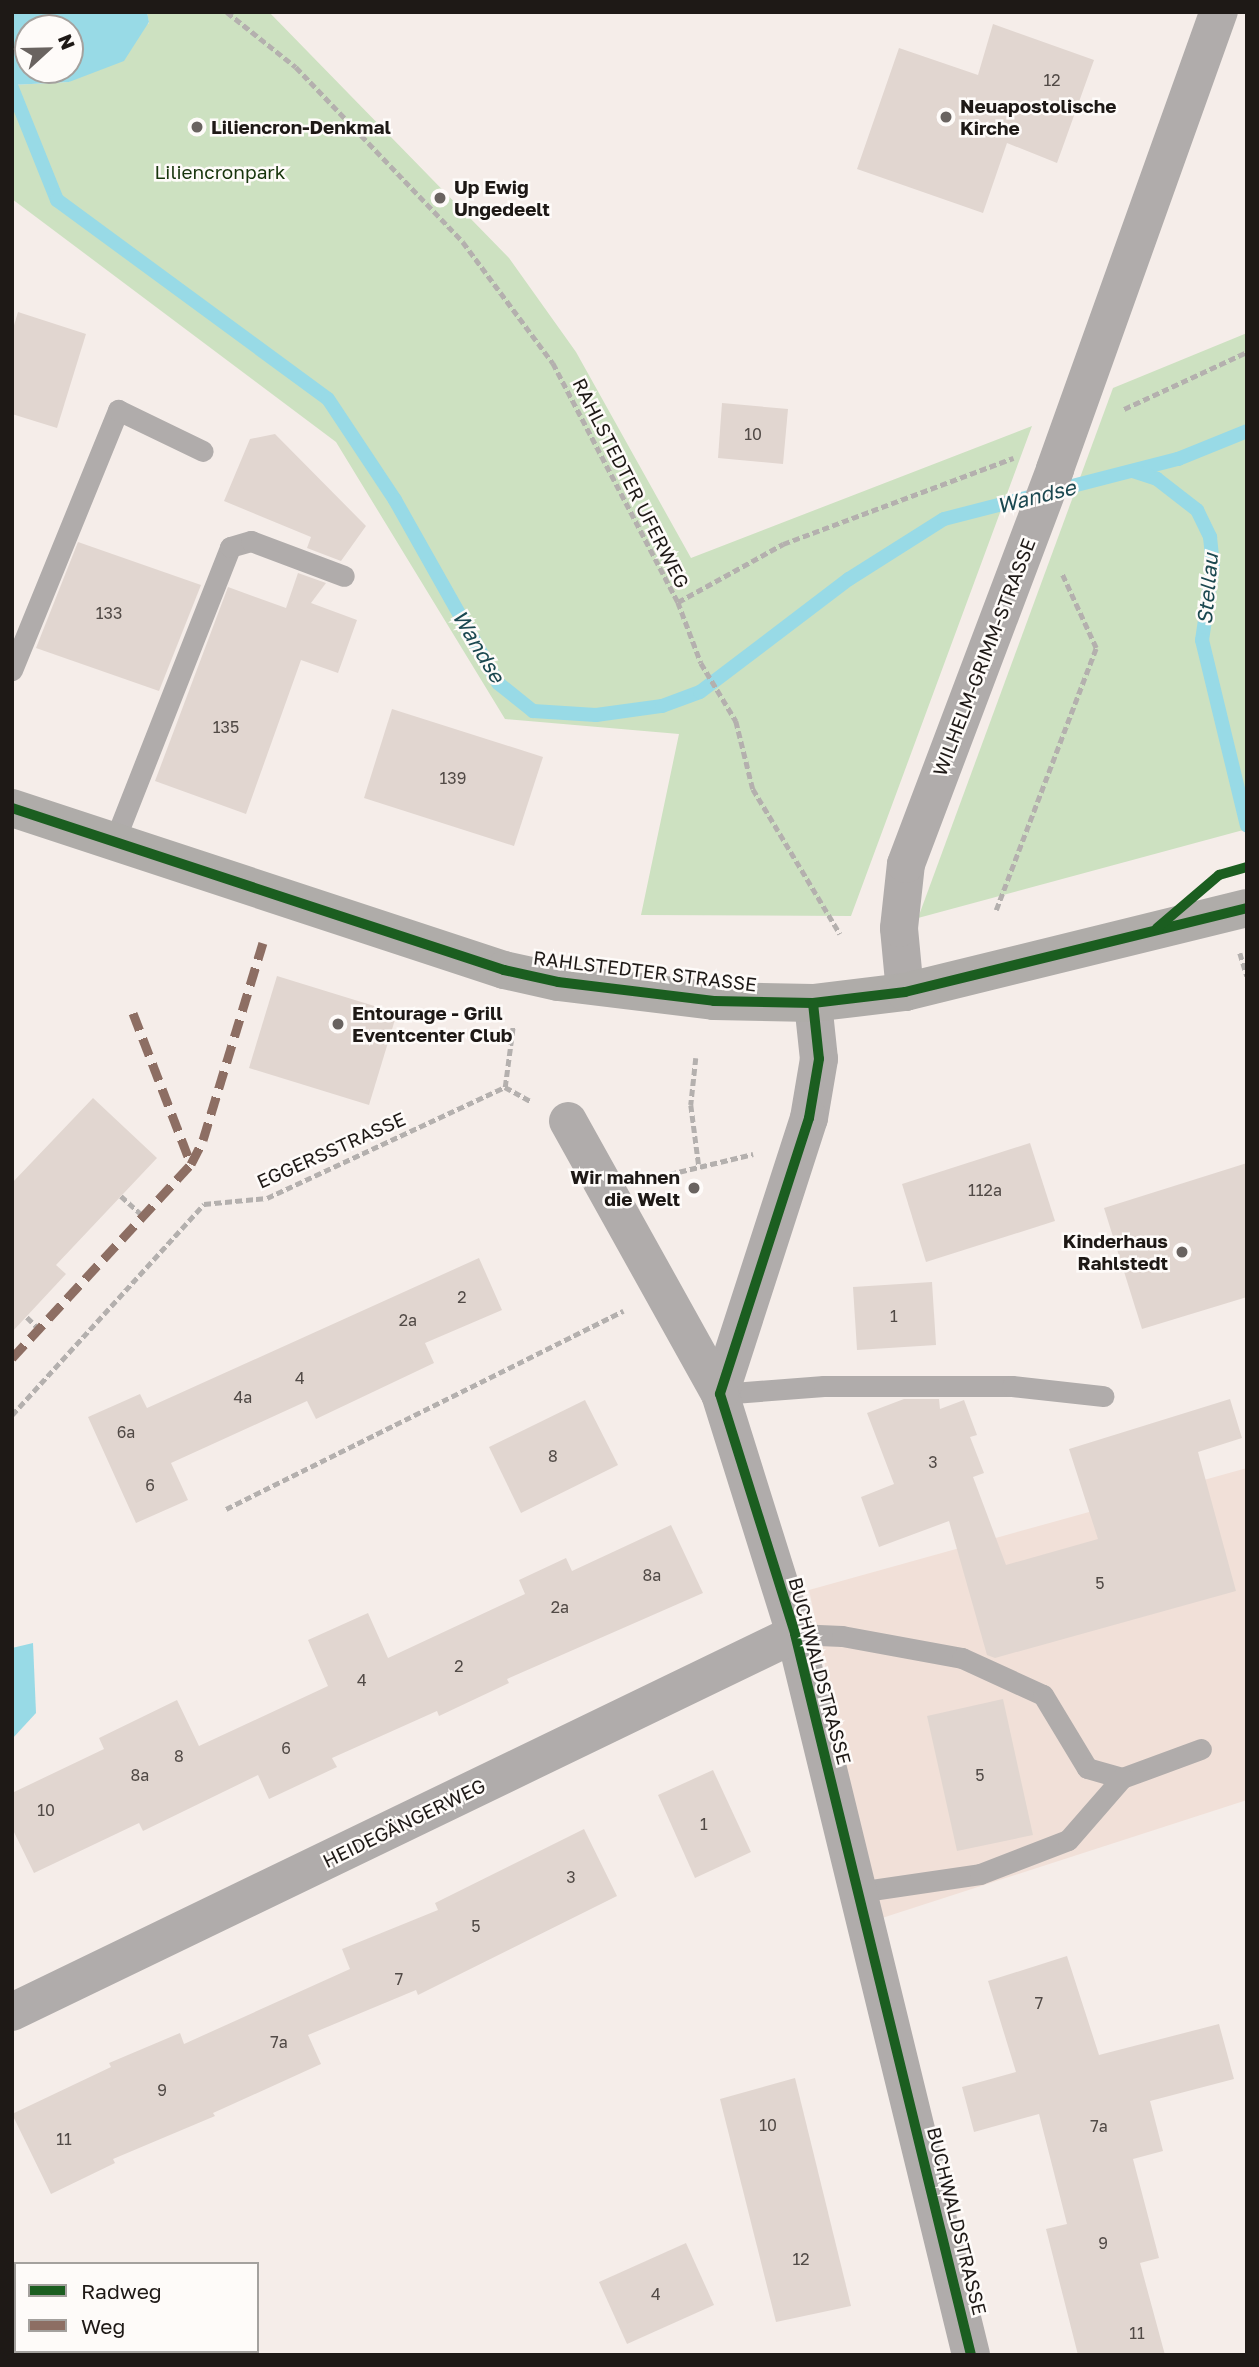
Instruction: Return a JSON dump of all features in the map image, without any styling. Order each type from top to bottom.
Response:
[{"type":"main road","name":"RAHLSTEDTER STRASSE","points":[[12,808],[505,970],[558,982],[714,1001],[813,1003],[905,992],[1247,908]]},
{"type":"street","name":"WILHELM-GRIMM-STRASSE","points":[[905,992],[899,928],[906,864],[1061,453],[1219,12]]},
{"type":"street","points":[[720,1395],[801,1142],[818,1069],[813,1003]]},
{"type":"street","name":"BUCHWALDSTRASSE","points":[[568,1121],[720,1395],[795,1634],[971,2355]]},
{"type":"street","name":"HEIDEGÄNGERWEG","points":[[12,2012],[795,1634]]},
{"type":"lane","points":[[12,670],[118,410],[203,451]]},
{"type":"lane","points":[[114,842],[230,547],[251,541],[344,576]]},
{"type":"lane","points":[[720,1395],[824,1386],[1012,1386],[1102,1396]]},
{"type":"lane","points":[[795,1634],[842,1636],[962,1658],[1043,1695],[1087,1768],[1122,1778]]},
{"type":"lane","points":[[858,1892],[980,1874],[1068,1840],[1122,1778],[1201,1749]]},
{"type":"path","points":[[996,910],[1096,648],[1057,564]]},
{"type":"path","points":[[678,602],[701,663],[736,721],[753,789],[840,934]]},
{"type":"path","points":[[513,1026],[505,1087],[568,1121]]},
{"type":"path","points":[[696,1058],[691,1105],[699,1167]]},
{"type":"path","points":[[606,1190],[801,1142]]},
{"type":"path","points":[[121,1196],[143,1216]]},
{"type":"path","points":[[226,1509],[662,1291]]},
{"type":"path","points":[[27,1317],[39,1329]]},
{"type":"shaded area","points":[[1247,1468],[1247,1800],[879,1919],[809,1590]]},
{"type":"green space","name":"Liliencronpark","points":[[147,12],[269,12],[509,258],[576,352],[691,558],[1032,426],[851,916],[641,915],[679,734],[505,719],[336,442],[12,199],[12,85],[84,84],[84,71],[149,23]]},
{"type":"green space","points":[[1247,333],[1247,829],[918,918],[1113,388]]},
{"type":"water","points":[[12,12],[147,12],[149,22],[124,61],[84,76],[84,14],[14,14],[14,84],[31,84],[12,85]]},
{"type":"water","points":[[33,1643],[36,1713],[12,1739],[12,1648]]},
{"type":"building","name":"Neuapostolische Kirche","points":[[993,24],[1094,60],[1057,163],[1007,143],[983,213],[857,169],[899,48],[978,75]]},
{"type":"building","points":[[18,312],[86,334],[57,428],[12,414],[12,332]]},
{"type":"building","points":[[722,403],[788,409],[783,464],[718,458]]},
{"type":"building","points":[[275,434],[366,526],[341,561],[307,548],[311,537],[224,501],[250,439]]},
{"type":"building","points":[[78,542],[201,585],[159,691],[36,648]]},
{"type":"building","points":[[298,573],[326,583],[311,603],[357,620],[338,673],[301,660],[246,814],[155,781],[228,587],[286,608]]},
{"type":"building","points":[[392,709],[543,757],[514,846],[364,798]]},
{"type":"building","points":[[277,976],[397,1013],[369,1105],[249,1068]]},
{"type":"building","points":[[93,1098],[157,1158],[56,1265],[66,1274],[12,1332],[12,1183]]},
{"type":"building","points":[[1030,1143],[1055,1221],[926,1262],[902,1184]]},
{"type":"building","name":"Kinderhaus Rahlstedt","points":[[1247,1163],[1247,1297],[1142,1329],[1104,1208]]},
{"type":"building","points":[[479,1258],[502,1310],[425,1343],[434,1363],[316,1419],[307,1401],[171,1463],[188,1500],[136,1523],[88,1417],[140,1394],[147,1408]]},
{"type":"building","points":[[932,1282],[936,1345],[857,1350],[853,1287]]},
{"type":"building","points":[[904,1399],[939,1399],[940,1409],[964,1400],[977,1435],[970,1437],[984,1473],[973,1477],[1006,1565],[1098,1539],[1069,1449],[1230,1399],[1242,1438],[1198,1452],[1236,1591],[995,1658],[987,1655],[949,1521],[879,1547],[861,1497],[894,1484],[867,1413]]},
{"type":"building","points":[[585,1400],[618,1465],[521,1513],[489,1447]]},
{"type":"building","points":[[671,1525],[703,1593],[507,1679],[509,1683],[439,1716],[437,1711],[332,1758],[337,1767],[269,1799],[258,1775],[143,1831],[139,1823],[34,1873],[12,1828],[12,1793],[104,1749],[99,1738],[177,1700],[199,1746],[328,1686],[308,1640],[368,1613],[388,1658],[525,1594],[519,1580],[566,1558],[572,1571]]},
{"type":"building","points":[[1003,1699],[1033,1835],[957,1851],[927,1716]]},
{"type":"building","points":[[713,1770],[751,1852],[695,1878],[658,1795]]},
{"type":"building","points":[[584,1829],[617,1896],[418,1995],[416,1990],[308,2035],[321,2064],[213,2113],[215,2116],[113,2159],[115,2163],[51,2194],[12,2114],[111,2067],[109,2063],[180,2033],[184,2044],[350,1969],[342,1949],[438,1910],[435,1903]]},
{"type":"building","points":[[1067,1956],[1099,2055],[1219,2024],[1234,2079],[1150,2101],[1163,2151],[1133,2159],[1159,2258],[1140,2263],[1165,2355],[1078,2355],[1046,2229],[1067,2224],[1039,2114],[974,2132],[962,2087],[1016,2072],[988,1981]]},
{"type":"building","points":[[795,2078],[851,2306],[776,2322],[720,2099]]},
{"type":"building","points":[[686,2243],[714,2305],[627,2344],[599,2282]]},
{"type":"waterway","name":"Wandse","points":[[12,88],[57,200],[328,399],[395,500],[498,683],[533,711],[596,715],[662,706],[700,692],[849,579],[944,519],[1178,459],[1247,431]]},
{"type":"waterway","name":"Stellau","points":[[1133,471],[1157,479],[1197,510],[1210,537],[1213,565],[1202,640],[1247,826]]},
{"type":"marked path","points":[[12,1358],[191,1164],[203,1140],[263,943]]},
{"type":"marked path","points":[[133,1013],[191,1164]]},
{"type":"cycle path","points":[[12,808],[504,970],[558,982],[714,1001],[813,1003],[905,992],[1247,908]]},
{"type":"cycle path","points":[[1157,928],[1219,875],[1247,867]]},
{"type":"cycle path","points":[[813,1003],[819,1059],[809,1118],[720,1394],[795,1634],[971,2355]]},
{"type":"place","name":"Neuapostolische Kirche","points":[[946,117]]},
{"type":"place","name":"Liliencron-Denkmal","points":[[197,127]]},
{"type":"place","name":"Up Ewig Ungedeelt","points":[[440,198]]},
{"type":"place","name":"Entourage - Grill Eventcenter Club","points":[[338,1024]]},
{"type":"place","name":"Wir mahnen die Welt","points":[[694,1188]]},
{"type":"place","name":"Kinderhaus Rahlstedt","points":[[1182,1252]]}]
